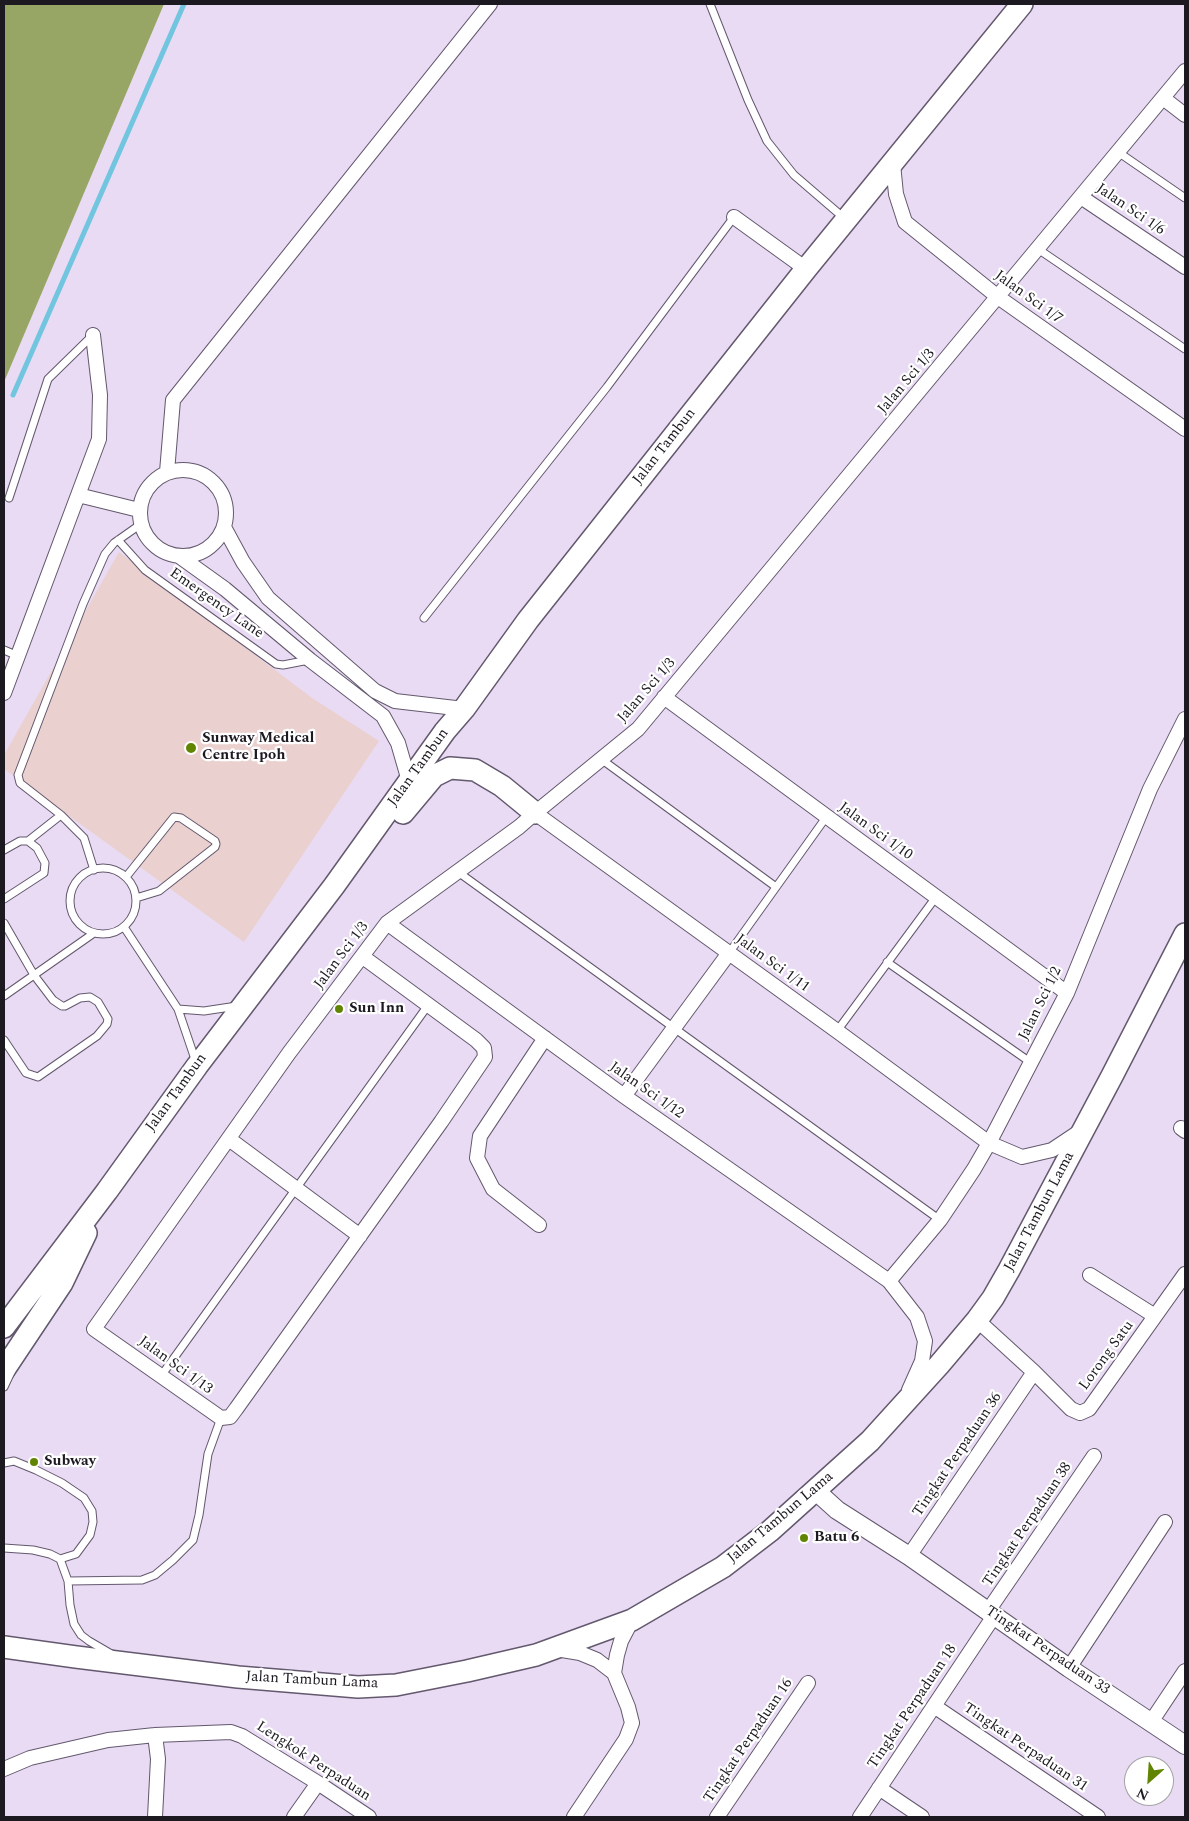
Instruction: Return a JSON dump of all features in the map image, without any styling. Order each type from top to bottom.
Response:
[{"type":"main road","name":"Jalan Tambun","points":[[4,1327],[197,1066],[334,886],[445,731],[464,709],[528,620],[846,220],[1022,4]]},
{"type":"main road","points":[[334,886],[375,847],[434,776],[450,768],[475,770],[502,786],[535,813]]},
{"type":"main road","name":"Jalan Tambun Lama","points":[[4,1647],[76,1658],[238,1677],[358,1687],[396,1685],[536,1655],[632,1620],[722,1567],[770,1531],[870,1441],[939,1365],[993,1298],[1085,1127],[1185,934]]},
{"type":"main road","points":[[4,1370],[62,1283],[107,1190]]},
{"type":"street","points":[[167,472],[173,400],[490,4]]},
{"type":"street","name":"Jalan Sci 1/3","points":[[94,1329],[289,1053],[387,923],[519,827],[638,729],[1185,71]]},
{"type":"street","points":[[1163,98],[1185,115]]},
{"type":"street","name":"Jalan Sci 1/7","points":[[893,164],[896,194],[905,222],[998,298],[1185,429]]},
{"type":"street","name":"Jalan Sci 1/6","points":[[1081,197],[1185,267]]},
{"type":"street","points":[[734,217],[806,270]]},
{"type":"street","points":[[4,692],[99,439],[100,394],[93,335]]},
{"type":"street","points":[[181,469],[194,471],[208,477],[218,487],[224,499],[227,514],[224,527],[217,540],[207,550],[193,555],[179,556],[166,553],[155,546],[146,536],[140,517],[142,498],[147,487],[156,478],[167,472],[181,469]]},
{"type":"street","points":[[78,494],[140,517]]},
{"type":"street","points":[[224,527],[243,562],[268,598],[375,691],[395,701],[464,709]]},
{"type":"street","points":[[179,556],[225,589],[310,660],[383,716],[398,744],[409,781]]},
{"type":"street","name":"Jalan Sci 1/10","points":[[664,697],[1066,993]]},
{"type":"street","name":"Jalan Sci 1/2","points":[[889,1281],[940,1220],[974,1170],[988,1144],[1066,993],[1150,789],[1185,719]]},
{"type":"street","name":"Jalan Sci 1/11","points":[[535,813],[836,1030],[988,1144],[1022,1157],[1052,1150],[1085,1127]]},
{"type":"street","name":"Jalan Sci 1/12","points":[[387,923],[624,1096],[889,1281],[917,1317],[925,1341],[922,1361],[900,1408]]},
{"type":"street","points":[[624,1096],[729,953]]},
{"type":"street","points":[[221,1418],[230,1417],[236,1409],[485,1057],[486,1052],[481,1045],[429,1004],[363,957]]},
{"type":"street","points":[[539,1225],[493,1189],[477,1158],[480,1136],[545,1038]]},
{"type":"street","points":[[229,1139],[360,1236]]},
{"type":"street","name":"Lorong Satu","points":[[970,1328],[1034,1372],[1075,1412],[1085,1412],[1185,1274]]},
{"type":"street","points":[[1090,1275],[1155,1316]]},
{"type":"street","name":"Jalan Sci 1/13","points":[[94,1329],[221,1418]]},
{"type":"street","name":"Tingkat Perpaduan 36","points":[[909,1556],[1034,1372]]},
{"type":"street","name":"Tingkat Perpaduan 38","points":[[991,1614],[1094,1456]]},
{"type":"street","name":"Tingkat Perpaduan 33","points":[[816,1491],[837,1510],[909,1556],[1069,1668],[1185,1745]]},
{"type":"street","points":[[1069,1668],[1165,1522]]},
{"type":"street","name":"Tingkat Perpaduan 18","points":[[860,1817],[934,1706],[991,1614]]},
{"type":"street","points":[[574,1817],[626,1739],[632,1723],[628,1707],[614,1673],[616,1655],[632,1620]]},
{"type":"street","points":[[555,1648],[580,1653],[597,1660],[614,1673]]},
{"type":"street","points":[[1151,1722],[1185,1671]]},
{"type":"street","name":"Tingkat Perpaduan 16","points":[[717,1817],[808,1683]]},
{"type":"street","name":"Tingkat Perpaduan 31","points":[[934,1706],[1098,1817]]},
{"type":"street","name":"Lengkok Perpaduan","points":[[4,1769],[30,1758],[108,1740],[156,1735],[231,1732],[242,1736],[369,1817]]},
{"type":"street","points":[[155,1817],[158,1759],[156,1735]]},
{"type":"street","points":[[294,1817],[318,1783]]},
{"type":"street","points":[[879,1788],[922,1817]]},
{"type":"lane","points":[[710,4],[748,100],[767,141],[794,175],[846,220]]},
{"type":"lane","points":[[1118,152],[1185,198]]},
{"type":"lane","points":[[424,618],[607,386],[734,217]]},
{"type":"lane","points":[[1038,249],[1185,349]]},
{"type":"lane","points":[[9,498],[48,379],[93,335]]},
{"type":"lane","points":[[94,870],[86,842],[61,816],[20,783],[18,775],[83,604],[105,554],[140,517]]},
{"type":"lane","name":"Emergency Lane","points":[[118,540],[145,570],[276,664],[283,666],[310,660]]},
{"type":"lane","points":[[4,650],[18,656]]},
{"type":"lane","points":[[601,759],[776,887]]},
{"type":"lane","points":[[4,850],[20,841],[28,841],[61,816]]},
{"type":"lane","points":[[729,953],[827,816]]},
{"type":"lane","points":[[126,878],[174,817],[182,818],[216,844],[215,847],[159,891],[136,898]]},
{"type":"lane","points":[[4,899],[44,873],[45,863],[37,848],[28,841]]},
{"type":"lane","points":[[104,868],[126,878],[136,898],[134,914],[124,926],[110,933],[94,933],[80,925],[72,912],[71,896],[77,882],[82,876],[94,870],[104,868]]},
{"type":"lane","points":[[458,872],[940,1220]]},
{"type":"lane","points":[[836,1030],[936,897]]},
{"type":"lane","points":[[4,923],[34,975],[53,1000],[65,1006],[80,998],[90,997],[98,1002],[108,1019],[107,1024],[97,1036],[38,1077],[26,1073],[4,1040]]},
{"type":"lane","points":[[124,926],[178,1009],[197,1066]]},
{"type":"lane","points":[[4,996],[94,933]]},
{"type":"lane","points":[[887,962],[1030,1062]]},
{"type":"lane","points":[[161,1376],[429,1004]]},
{"type":"lane","points":[[178,1009],[204,1011],[243,1005]]},
{"type":"lane","points":[[4,1387],[23,1342]]},
{"type":"lane","points":[[68,1581],[142,1580],[155,1575],[192,1540],[199,1515],[208,1454],[221,1418]]},
{"type":"lane","points":[[4,1463],[14,1461],[62,1483],[84,1498],[92,1511],[93,1522],[90,1535],[76,1554],[60,1559]]},
{"type":"lane","points":[[4,1548],[33,1550],[50,1554],[60,1559],[68,1581],[74,1624],[81,1635],[128,1664]]},
{"type":"shaded area","name":"Sunway Medical Centre Ipoh","points":[[119,552],[312,698],[379,741],[244,942],[4,769],[4,755]]},
{"type":"green space","points":[[4,4],[164,4],[4,382]]},
{"type":"waterway","points":[[13,395],[184,4]]},
{"type":"place","name":"Sunway Medical Centre Ipoh","points":[[191,748]]},
{"type":"place","name":"Sun Inn","points":[[339,1009]]},
{"type":"place","name":"Subway","points":[[34,1462]]},
{"type":"place","name":"Batu 6","points":[[804,1538]]}]
